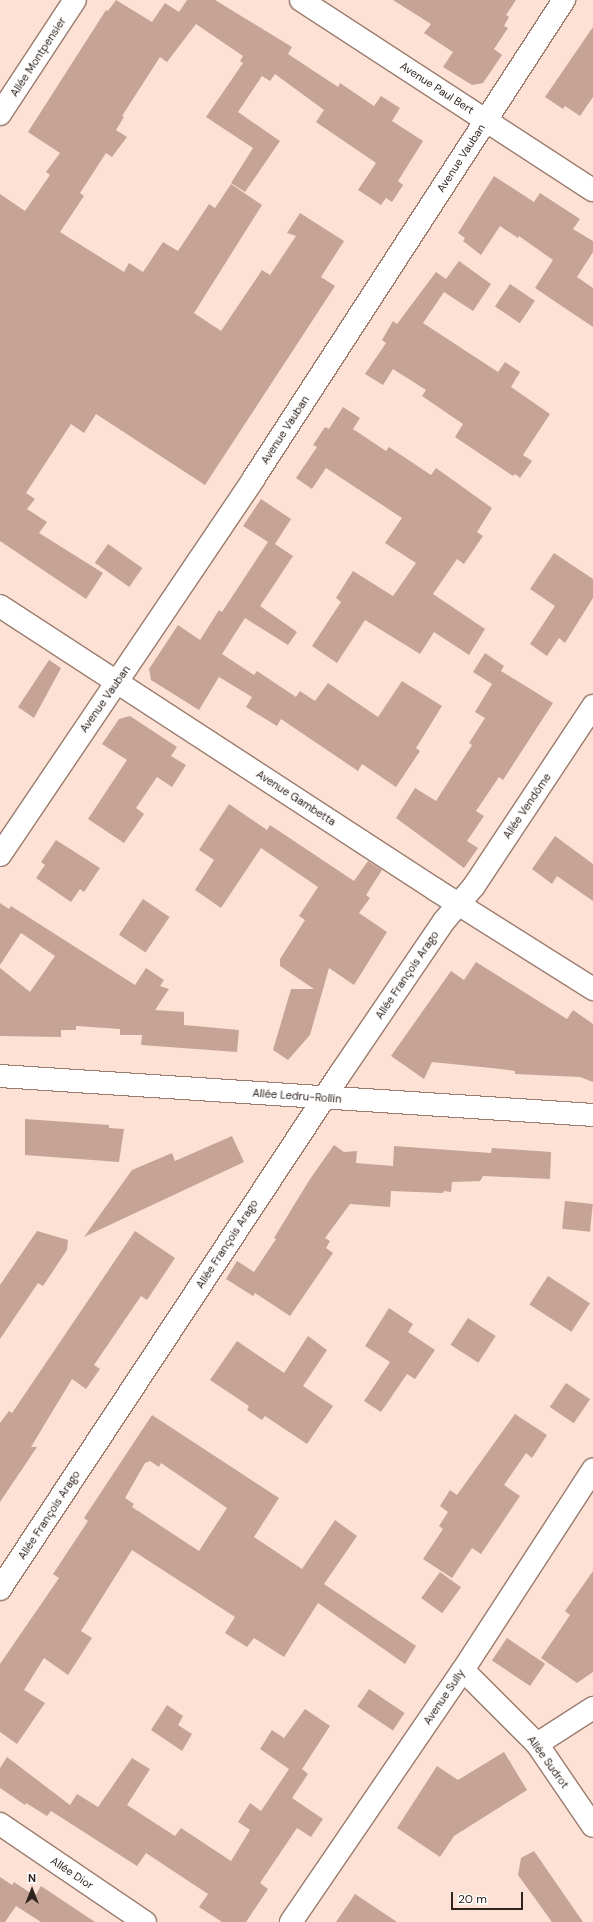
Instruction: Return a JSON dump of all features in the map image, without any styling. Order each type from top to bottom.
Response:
[{"type":"street","name":"Allée Montpensier","points":[[0,114],[75,0]]},
{"type":"street","name":"Avenue Paul Bert","points":[[301,0],[593,190]]},
{"type":"street","name":"Avenue Vauban","points":[[0,855],[59,764],[118,682],[254,478],[564,0]]},
{"type":"street","name":"Avenue Gambetta","points":[[0,606],[593,989]]},
{"type":"street","name":"Allée Vendôme","points":[[460,904],[593,706]]},
{"type":"street","name":"Allée François Arago","points":[[0,1589],[324,1097],[444,920],[460,904]]},
{"type":"street","name":"Allée Ledru-Rollin","points":[[0,1076],[593,1115]]},
{"type":"street","name":"Avenue Sully","points":[[291,1922],[463,1670],[593,1470]]},
{"type":"street","name":"Allée Sudrot","points":[[463,1670],[537,1744],[593,1826]]},
{"type":"street","points":[[537,1744],[593,1708]]},
{"type":"street","name":"Allée Dior","points":[[0,1824],[145,1922]]},
{"type":"building","points":[[116,0],[152,22],[165,3],[179,12],[187,0],[215,0],[292,47],[288,54],[338,87],[340,83],[374,106],[381,96],[400,108],[392,121],[423,141],[398,181],[403,185],[392,202],[386,198],[381,205],[358,190],[376,163],[316,122],[324,110],[275,74],[270,81],[262,76],[238,112],[280,141],[245,192],[231,183],[253,148],[206,117],[243,63],[240,61],[243,56],[196,24],[167,62],[160,57],[122,116],[124,117],[116,130],[127,137],[112,157],[106,153],[80,193],[84,196],[60,232],[124,272],[129,263],[143,272],[163,242],[178,251],[209,204],[215,208],[231,184],[262,205],[194,313],[221,331],[262,270],[270,275],[296,236],[287,233],[300,213],[344,241],[321,277],[335,286],[205,485],[96,414],[84,433],[71,424],[26,493],[35,499],[27,509],[47,522],[39,533],[103,573],[86,599],[0,541],[0,194],[25,211],[50,175],[46,172],[60,153],[28,132],[106,10],[108,11]]},
{"type":"building","points":[[393,0],[516,0],[506,15],[509,17],[504,26],[508,28],[494,49],[502,55],[483,83],[472,85],[443,67],[453,52],[424,33],[431,24]]},
{"type":"building","points":[[593,27],[593,97],[580,116],[565,106],[563,109],[545,97]]},
{"type":"building","points":[[494,176],[534,202],[540,193],[580,219],[573,229],[593,241],[593,252],[577,277],[593,288],[593,327],[535,288],[553,260],[519,236],[518,238],[500,226],[481,255],[463,241],[465,238],[458,233]]},
{"type":"building","points":[[459,261],[491,284],[473,311],[444,292],[423,323],[498,372],[505,362],[520,372],[511,387],[550,414],[523,455],[532,461],[520,478],[515,474],[513,476],[455,437],[463,424],[422,396],[426,390],[393,369],[383,385],[365,374],[386,343],[382,340],[393,321],[397,324],[436,272],[446,279]]},
{"type":"building","points":[[510,284],[535,301],[520,323],[495,306]]},
{"type":"building","points":[[343,407],[360,418],[353,429],[386,451],[389,447],[431,475],[436,468],[492,508],[477,532],[483,536],[464,564],[457,559],[433,594],[485,629],[469,655],[434,632],[420,654],[365,620],[337,663],[312,646],[341,602],[336,598],[353,571],[393,596],[416,563],[385,543],[402,518],[326,468],[312,489],[296,478],[317,447],[313,445],[325,427],[329,429]]},
{"type":"building","points":[[261,499],[291,519],[275,544],[293,556],[260,606],[297,632],[288,645],[245,618],[222,654],[254,675],[257,671],[296,697],[300,691],[315,701],[328,683],[378,717],[402,681],[442,706],[416,748],[420,751],[396,787],[362,764],[358,771],[281,719],[277,726],[246,707],[252,697],[219,677],[199,710],[151,680],[149,669],[178,625],[200,640],[219,610],[222,612],[268,542],[243,526]]},
{"type":"building","points":[[108,544],[142,568],[129,587],[95,563]]},
{"type":"building","points":[[554,553],[593,579],[593,598],[565,643],[559,638],[547,656],[530,644],[555,606],[530,589]]},
{"type":"building","points":[[485,653],[504,666],[501,671],[553,703],[503,780],[499,777],[476,811],[484,816],[467,841],[478,848],[464,868],[396,818],[415,788],[436,801],[472,745],[469,743],[485,718],[475,712],[492,684],[473,672]]},
{"type":"building","points":[[49,660],[61,668],[34,718],[18,707]]},
{"type":"building","points":[[130,716],[177,747],[171,756],[186,765],[172,787],[157,777],[136,808],[144,814],[124,843],[88,819],[127,760],[102,744],[119,719]]},
{"type":"building","points":[[229,804],[267,830],[270,825],[354,881],[368,861],[382,870],[366,895],[370,898],[359,913],[387,932],[354,985],[329,968],[310,1035],[288,1060],[273,1050],[291,989],[314,989],[280,966],[280,959],[305,920],[299,916],[318,887],[261,848],[221,908],[195,890],[214,860],[199,850]]},
{"type":"building","points":[[555,836],[593,864],[593,901],[557,876],[552,884],[532,869]]},
{"type":"building","points":[[56,840],[100,868],[84,892],[80,889],[71,902],[36,878],[45,865],[41,862]]},
{"type":"building","points":[[143,899],[170,917],[145,953],[119,935]]},
{"type":"building","points":[[0,903],[9,909],[11,906],[135,985],[146,968],[164,980],[160,986],[169,989],[155,1010],[184,1012],[184,1025],[239,1030],[237,1052],[141,1045],[142,1035],[120,1035],[120,1029],[76,1026],[76,1030],[61,1030],[61,1037],[0,1036],[0,968],[30,992],[55,956],[21,933],[0,965]]},
{"type":"building","points":[[476,962],[567,1019],[573,1010],[593,1024],[593,1082],[580,1077],[515,1074],[515,1071],[432,1062],[424,1079],[391,1056],[451,971],[464,980]]},
{"type":"building","points":[[25,1119],[109,1125],[109,1128],[124,1129],[119,1162],[25,1155]]},
{"type":"building","points":[[232,1136],[244,1162],[84,1237],[132,1170],[172,1153],[175,1161]]},
{"type":"building","points":[[334,1145],[344,1152],[357,1151],[356,1163],[393,1166],[394,1146],[491,1153],[492,1148],[551,1152],[550,1179],[483,1176],[480,1181],[452,1182],[451,1192],[391,1191],[390,1207],[350,1204],[325,1238],[330,1241],[326,1248],[333,1253],[290,1316],[255,1293],[253,1296],[226,1279],[237,1261],[254,1272],[276,1239],[274,1238],[310,1179]]},
{"type":"building","points":[[565,1201],[593,1204],[590,1232],[562,1229]]},
{"type":"building","points":[[37,1231],[68,1240],[67,1250],[43,1286],[38,1283],[0,1339],[0,1285]]},
{"type":"building","points":[[135,1231],[175,1258],[147,1300],[141,1296],[94,1365],[100,1369],[86,1389],[72,1379],[31,1447],[37,1447],[0,1502],[0,1423],[9,1411],[12,1413]]},
{"type":"building","points":[[548,1276],[590,1303],[571,1332],[529,1305]]},
{"type":"building","points":[[389,1308],[413,1324],[408,1332],[435,1350],[415,1379],[407,1374],[381,1412],[364,1401],[390,1362],[365,1346]]},
{"type":"building","points":[[468,1318],[496,1336],[478,1363],[451,1345]]},
{"type":"building","points":[[308,1336],[327,1350],[303,1386],[333,1406],[307,1444],[265,1416],[262,1420],[247,1410],[249,1406],[210,1380],[237,1341],[284,1373]]},
{"type":"building","points":[[566,1383],[590,1399],[574,1423],[550,1407]]},
{"type":"building","points":[[515,1414],[547,1435],[532,1458],[526,1453],[504,1485],[520,1496],[481,1554],[472,1548],[452,1578],[423,1559],[443,1529],[439,1526],[448,1512],[440,1506],[450,1490],[457,1495]]},
{"type":"building","points":[[152,1415],[279,1498],[254,1537],[302,1569],[335,1520],[357,1536],[324,1584],[416,1646],[405,1664],[318,1603],[284,1657],[254,1638],[247,1647],[225,1633],[235,1617],[132,1550],[81,1631],[92,1638],[68,1675],[44,1658],[24,1690],[45,1703],[17,1744],[0,1732],[0,1664],[59,1578],[53,1574],[88,1521],[84,1518]],"holes":[[[150,1461],[159,1467],[161,1463],[227,1508],[199,1551],[132,1507],[134,1504],[125,1498],[145,1463]]]},
{"type":"building","points":[[593,1571],[593,1672],[577,1683],[541,1658],[570,1615],[565,1611]]},
{"type":"building","points":[[440,1572],[461,1587],[442,1613],[421,1598]]},
{"type":"building","points":[[507,1638],[545,1664],[530,1686],[492,1660]]},
{"type":"building","points":[[369,1689],[405,1713],[393,1730],[357,1706]]},
{"type":"building","points":[[167,1705],[183,1716],[178,1725],[192,1734],[182,1751],[151,1730]]},
{"type":"building","points":[[305,1709],[330,1726],[302,1769],[308,1774],[292,1798],[323,1819],[311,1837],[297,1828],[260,1883],[268,1889],[246,1922],[222,1922],[199,1907],[208,1894],[146,1853],[137,1866],[51,1811],[47,1816],[26,1803],[25,1805],[0,1788],[0,1768],[7,1757],[70,1805],[77,1794],[98,1807],[132,1758],[150,1769],[127,1805],[175,1836],[181,1828],[231,1861],[250,1830],[238,1822],[250,1803],[261,1811],[289,1769],[260,1749],[272,1730],[284,1738]]},
{"type":"building","points":[[504,1752],[527,1790],[454,1836],[440,1857],[397,1828],[437,1766],[458,1780]]},
{"type":"building","points":[[534,1851],[583,1922],[552,1922],[518,1875],[521,1858]]},
{"type":"building","points":[[0,1877],[12,1885],[14,1882],[35,1896],[41,1886],[95,1922],[41,1922],[16,1906],[5,1922],[0,1922]]},
{"type":"building","points":[[355,1894],[397,1922],[336,1922]]}]
